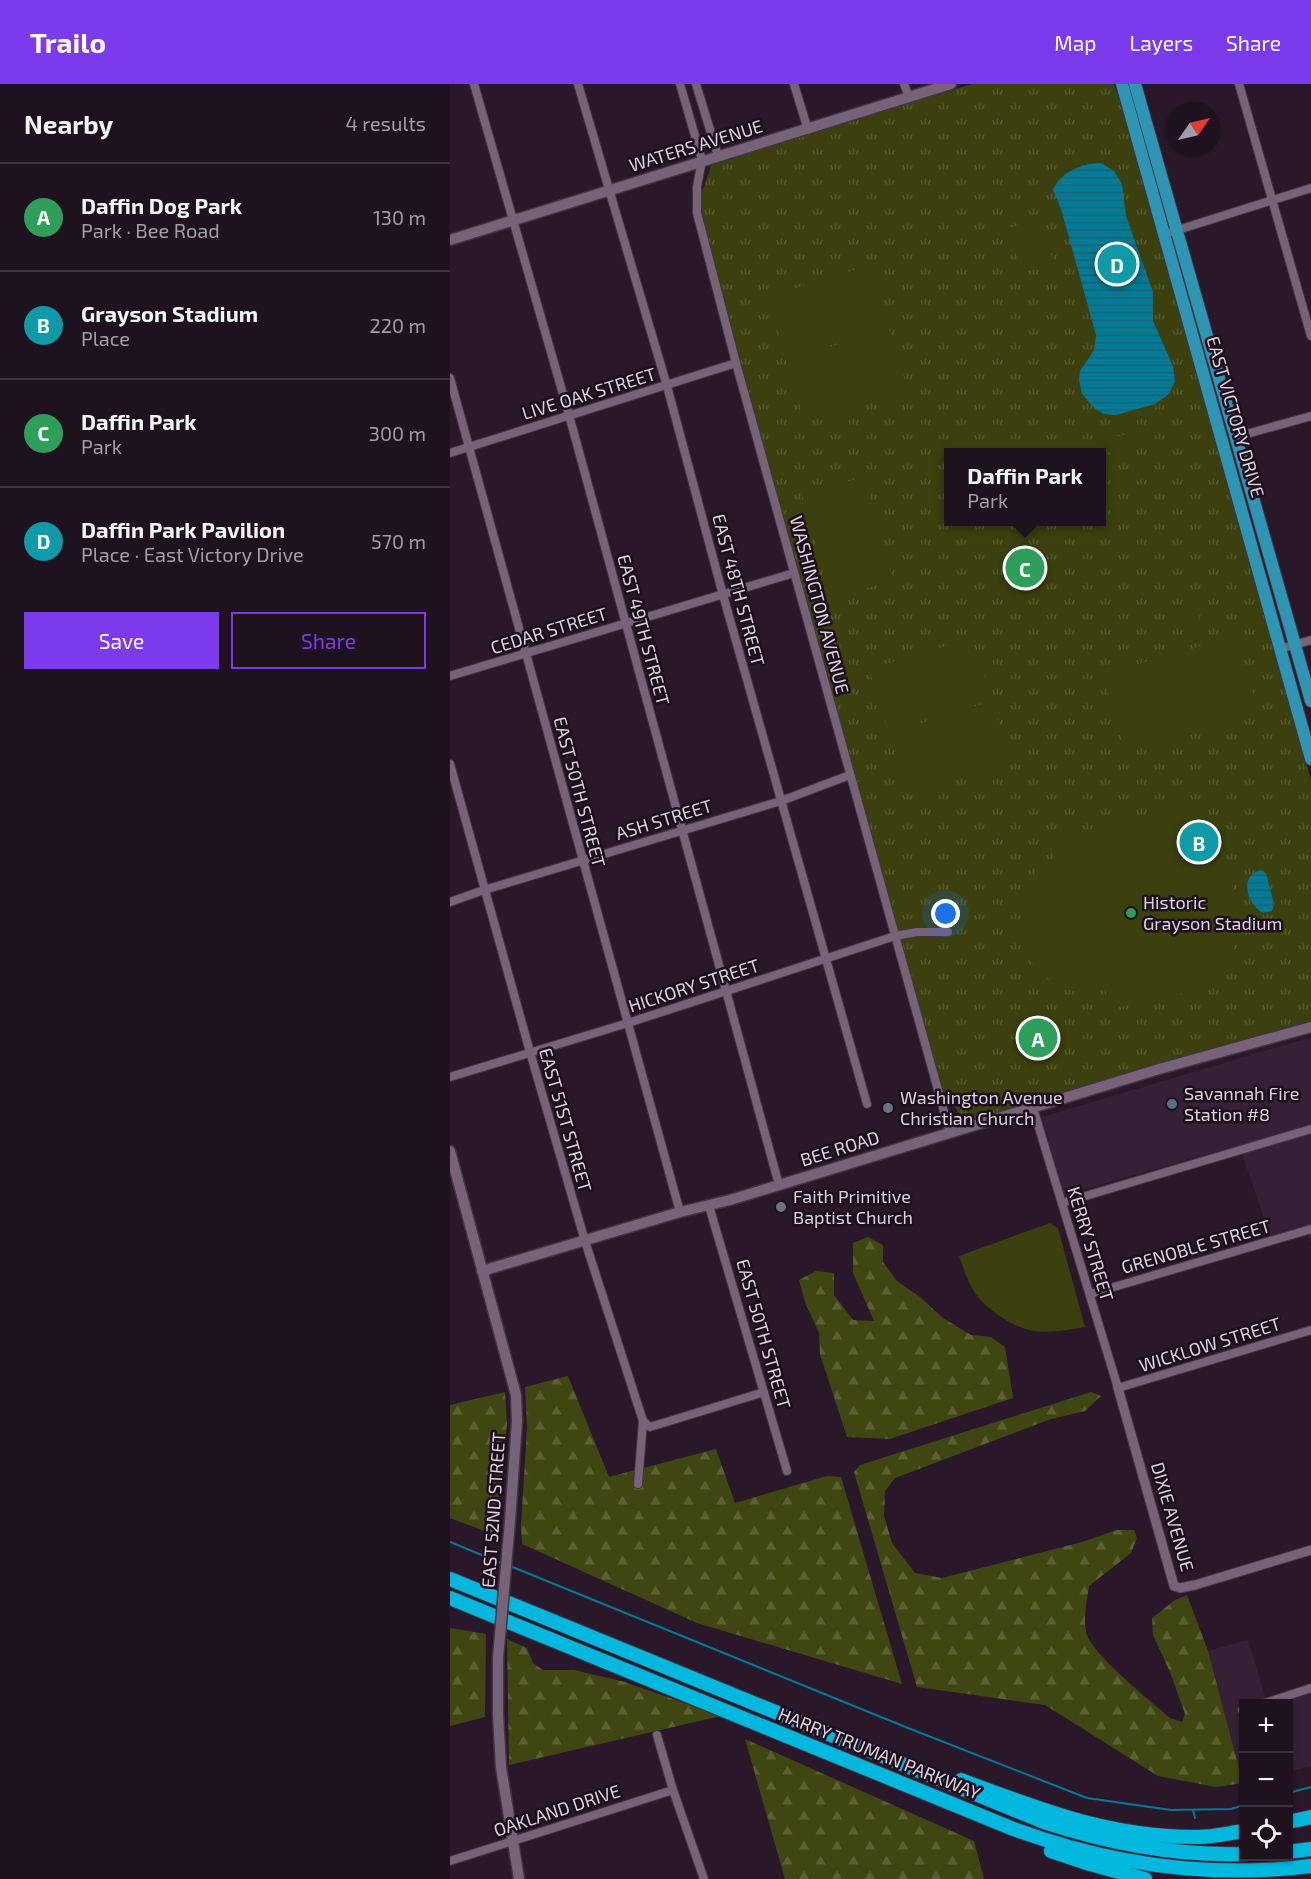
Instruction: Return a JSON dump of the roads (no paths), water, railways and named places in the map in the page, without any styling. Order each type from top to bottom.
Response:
[{"type":"highway","name":"HARRY TRUMAN PARKWAY","points":[[450,1579],[1044,1822],[1098,1838],[1153,1848],[1239,1854]]},
{"type":"highway","name":"HARRY TRUMAN PARKWAY","points":[[450,1598],[1039,1838],[1122,1860],[1208,1871],[1266,1871],[1311,1866]]},
{"type":"highway","points":[[681,1674],[1044,1811],[1105,1829],[1145,1835],[1200,1837],[1239,1832]]},
{"type":"highway","points":[[954,1805],[1042,1848],[1145,1879]]},
{"type":"highway","points":[[1293,1821],[1311,1817]]},
{"type":"highway","points":[[1293,1851],[1311,1849]]},
{"type":"main road","name":"WATERS AVENUE","points":[[450,240],[951,84]]},
{"type":"main road","points":[[1116,84],[1137,136]]},
{"type":"main road","name":"EAST VICTORY DRIVE","points":[[1122,84],[1236,437],[1311,701]]},
{"type":"main road","name":"EAST VICTORY DRIVE","points":[[1136,84],[1216,418],[1311,759]]},
{"type":"main road","points":[[1216,418],[1221,421],[1227,435],[1236,437]]},
{"type":"main road","name":"BEE ROAD","points":[[482,1271],[680,1212],[709,1206],[1159,1069],[1311,1027]]},
{"type":"main road","name":"EAST 52ND STREET","points":[[450,1150],[516,1395],[517,1421],[498,1658],[498,1715],[501,1767],[519,1879]]},
{"type":"street","name":"EAST 49TH STREET","points":[[474,84],[569,415],[779,1185]]},
{"type":"street","name":"EAST 48TH STREET","points":[[578,84],[667,386],[723,595],[867,1104]]},
{"type":"street","name":"WASHINGTON AVENUE","points":[[680,84],[702,160],[697,187],[697,213],[736,363],[950,1133]]},
{"type":"street","points":[[696,84],[718,156]]},
{"type":"street","points":[[794,84],[808,130]]},
{"type":"street","points":[[904,84],[909,97]]},
{"type":"street","points":[[1239,84],[1311,336]]},
{"type":"street","points":[[1171,232],[1311,188]]},
{"type":"street","name":"LIVE OAK STREET","points":[[450,453],[736,363]]},
{"type":"street","name":"EAST 50TH STREET","points":[[450,378],[680,1212]]},
{"type":"street","points":[[1236,437],[1311,416]]},
{"type":"street","name":"CEDAR STREET","points":[[450,676],[794,573]]},
{"type":"street","points":[[1279,649],[1311,640]]},
{"type":"street","name":"EAST 51ST STREET","points":[[450,764],[585,1241],[643,1421],[638,1484]]},
{"type":"street","name":"ASH STREET","points":[[450,902],[781,801],[850,775]]},
{"type":"street","name":"HICKORY STREET","points":[[450,1077],[628,1023],[895,936],[917,932],[948,932]]},
{"type":"street","name":"KERRY STREET","points":[[1033,1108],[1118,1388]]},
{"type":"street","points":[[1062,1203],[1311,1129]]},
{"type":"street","name":"EAST 50TH STREET","points":[[709,1206],[787,1472]]},
{"type":"street","name":"GRENOBLE STREET","points":[[1090,1294],[1311,1229]]},
{"type":"street","name":"WICKLOW STREET","points":[[1118,1388],[1311,1330]]},
{"type":"street","name":"DIXIE AVENUE","points":[[1118,1388],[1174,1586],[1180,1588],[1194,1585],[1311,1550]]},
{"type":"street","points":[[643,1421],[650,1427],[764,1392]]},
{"type":"street","points":[[1277,1699],[1311,1688]]},
{"type":"street","points":[[657,1735],[673,1790],[704,1879]]},
{"type":"street","name":"OAKLAND DRIVE","points":[[450,1861],[673,1790]]},
{"type":"water","points":[[1101,163],[1114,171],[1122,184],[1126,216],[1153,292],[1153,321],[1173,366],[1175,381],[1169,394],[1155,404],[1116,415],[1104,414],[1095,409],[1082,394],[1080,371],[1094,350],[1096,335],[1061,209],[1053,190],[1061,178],[1073,170]]},
{"type":"water","points":[[1261,870],[1266,873],[1274,904],[1272,911],[1263,913],[1257,909],[1247,890],[1249,878]]},
{"type":"waterway","points":[[450,1542],[501,1563]]},
{"type":"waterway","points":[[510,1566],[908,1728],[1087,1798],[1171,1810],[1231,1809],[1239,1807]]},
{"type":"waterway","points":[[1293,1792],[1311,1787]]},
{"type":"waterway","points":[[1193,1810],[1195,1818]]},
{"type":"place","name":"Daffin Park Pavilion","points":[[1117,264]]},
{"type":"place","name":"Daffin Park","points":[[1025,568]]},
{"type":"place","name":"Grayson Stadium","points":[[1199,842]]},
{"type":"place","name":"Historic Grayson Stadium","points":[[1131,913]]},
{"type":"place","name":"Daffin Dog Park","points":[[1038,1038]]},
{"type":"place","name":"Savannah Fire Station #8","points":[[1172,1104]]},
{"type":"place","name":"Washington Avenue Christian Church","points":[[888,1108]]},
{"type":"place","name":"Faith Primitive Baptist Church","points":[[781,1207]]}]
